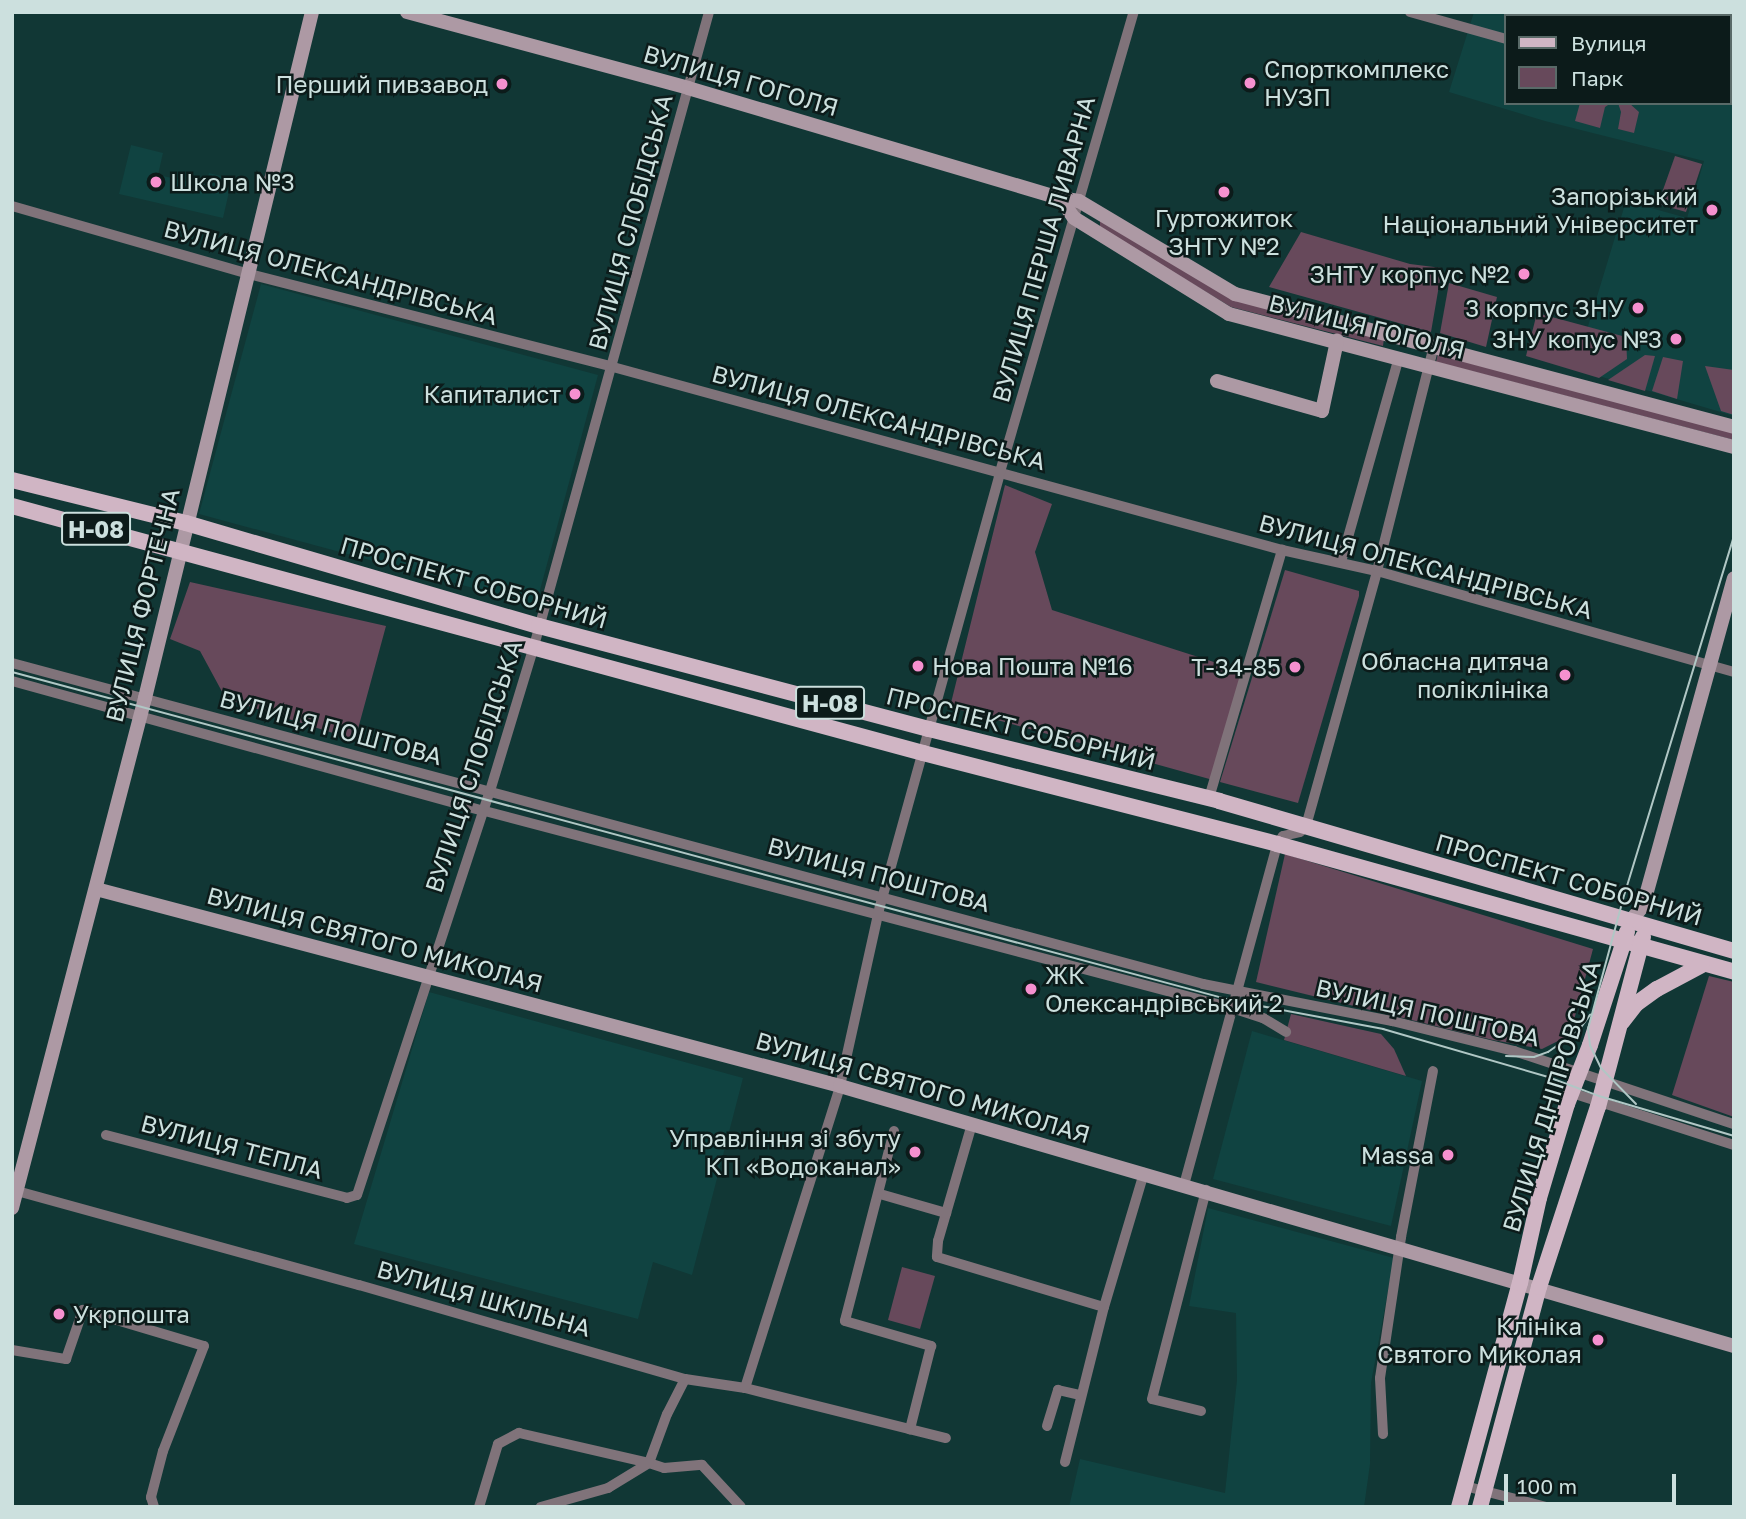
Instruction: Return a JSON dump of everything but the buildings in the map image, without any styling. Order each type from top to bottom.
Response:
[{"type":"main road","name":"ПРОСПЕКТ СОБОРНИЙ","points":[[12,480],[186,523],[539,626],[929,729],[1209,798],[1734,951]]},
{"type":"main road","name":"ПРОСПЕКТ СОБОРНИЙ","points":[[12,506],[923,752],[1277,844],[1734,972]]},
{"type":"main road","name":"ВУЛИЦЯ ДНІПРОВСЬКА","points":[[1459,1507],[1520,1283],[1539,1198],[1623,942],[1639,922]]},
{"type":"main road","name":"ВУЛИЦЯ ДНІПРОВСЬКА","points":[[1482,1500],[1539,1287],[1598,1102],[1641,947],[1639,922]]},
{"type":"main road","points":[[1618,1027],[1636,1004],[1702,965]]},
{"type":"street","name":"ВУЛИЦЯ ФОРТЕЧНА","points":[[12,1208],[145,698],[312,12]]},
{"type":"street","name":"ВУЛИЦЯ ГОГОЛЯ","points":[[407,12],[688,88],[1060,198],[1079,201],[1235,294],[1734,427]]},
{"type":"street","name":"ВУЛИЦЯ СЛОБІДСЬКА","points":[[347,1198],[357,1195],[362,1185],[427,976],[481,810],[490,791],[613,367],[709,12]]},
{"type":"street","name":"ВУЛИЦЯ ПЕРША ЛИВАРНА","points":[[745,1388],[840,1086],[879,914],[929,729],[1000,472],[1134,12]]},
{"type":"street","points":[[1410,12],[1504,38]]},
{"type":"street","name":"ВУЛИЦЯ ГОГОЛЯ","points":[[1060,198],[1074,219],[1229,314],[1734,447]]},
{"type":"street","name":"ВУЛИЦЯ ОЛЕКСАНДРІВСЬКА","points":[[12,206],[249,274],[613,367],[1282,550],[1377,571],[1734,672]]},
{"type":"street","points":[[1217,381],[1322,411],[1337,341]]},
{"type":"street","points":[[1184,1185],[1277,844],[1283,836],[1300,832],[1306,826],[1377,571],[1434,346]]},
{"type":"street","points":[[1341,562],[1399,357]]},
{"type":"street","points":[[1209,798],[1282,550]]},
{"type":"street","name":"ВУЛИЦЯ ДНІПРОВСЬКА","points":[[1639,922],[1734,578]]},
{"type":"street","name":"ВУЛИЦЯ ПОШТОВА","points":[[12,663],[1239,991],[1392,1020],[1514,1051],[1734,1124]]},
{"type":"street","name":"ВУЛИЦЯ ПОШТОВА","points":[[12,681],[481,810],[1232,1008],[1263,1018],[1286,1032]]},
{"type":"street","name":"ВУЛИЦЯ СВЯТОГО МИКОЛАЯ","points":[[96,889],[840,1086],[1399,1246],[1734,1346]]},
{"type":"street","points":[[1383,1434],[1380,1378],[1399,1246],[1433,1071]]},
{"type":"street","points":[[1572,1093],[1734,1145]]},
{"type":"street","points":[[972,1124],[935,1251],[942,1261],[1104,1307]]},
{"type":"street","points":[[894,1131],[880,1194],[845,1321],[931,1346],[910,1429]]},
{"type":"street","name":"ВУЛИЦЯ ТЕПЛА","points":[[106,1135],[347,1198]]},
{"type":"street","points":[[1065,1462],[1104,1307],[1144,1173]]},
{"type":"street","name":"ВУЛИЦЯ ШКІЛЬНА","points":[[15,1190],[685,1379],[745,1388],[946,1438]]},
{"type":"street","points":[[1201,1411],[1152,1399],[1206,1190]]},
{"type":"street","points":[[880,1194],[946,1213]]},
{"type":"street","points":[[12,1350],[66,1359],[83,1310],[204,1346],[163,1451],[151,1497],[154,1507]]},
{"type":"street","points":[[541,1507],[608,1488],[649,1463],[667,1414],[685,1379]]},
{"type":"street","points":[[1046,1426],[1058,1390],[1080,1395]]},
{"type":"street","points":[[479,1507],[498,1444],[519,1433],[664,1468],[702,1465],[741,1507]]},
{"type":"street","points":[[1465,1486],[1482,1500],[1546,1507]]},
{"type":"shaded area","name":"Запорізький Національний Університет","points":[[1474,12],[1734,12],[1734,416],[1575,369],[1626,201],[1687,218],[1704,161],[1545,121],[1449,92]]},
{"type":"shaded area","name":"Школа №3","points":[[131,145],[163,153],[158,175],[205,185],[209,173],[232,179],[223,218],[119,194]]},
{"type":"shaded area","points":[[261,284],[598,375],[536,605],[199,514]]},
{"type":"shaded area","points":[[429,992],[743,1078],[692,1275],[653,1262],[638,1319],[354,1244]]},
{"type":"shaded area","points":[[1252,1031],[1422,1081],[1391,1226],[1213,1179]]},
{"type":"shaded area","points":[[1208,1208],[1394,1258],[1371,1383],[1370,1464],[1364,1507],[1069,1507],[1080,1459],[1225,1493],[1237,1380],[1236,1313],[1189,1306]]},
{"type":"green space","points":[[1579,105],[1608,105],[1605,107],[1600,128],[1575,121]]},
{"type":"green space","points":[[1619,105],[1631,105],[1639,112],[1634,133],[1618,129],[1621,112]]},
{"type":"green space","points":[[1675,156],[1702,164],[1686,212],[1658,204]]},
{"type":"green space","points":[[1100,220],[1234,300],[1384,338],[1383,346],[1231,307],[1100,228]]},
{"type":"green space","points":[[1301,232],[1410,264],[1442,268],[1431,332],[1269,287]]},
{"type":"green space","points":[[1449,283],[1497,297],[1486,347],[1440,333]]},
{"type":"green space","points":[[1537,313],[1626,337],[1627,359],[1599,378],[1526,356]]},
{"type":"green space","points":[[1438,353],[1734,431],[1734,440],[1436,362]]},
{"type":"green space","points":[[1645,355],[1655,356],[1645,391],[1608,380]]},
{"type":"green space","points":[[1663,357],[1683,361],[1677,399],[1652,391]]},
{"type":"green space","points":[[1705,366],[1734,370],[1734,415],[1721,411]]},
{"type":"green space","points":[[1005,485],[1052,504],[1035,552],[1052,610],[1245,672],[1213,780],[950,707]]},
{"type":"green space","points":[[1285,570],[1359,591],[1298,803],[1220,782]]},
{"type":"green space","points":[[190,582],[386,626],[355,740],[226,699],[200,651],[170,639]]},
{"type":"green space","points":[[1285,854],[1593,949],[1570,1035],[1542,1049],[1493,1040],[1256,982]]},
{"type":"green space","points":[[1709,976],[1734,982],[1734,1117],[1672,1095]]},
{"type":"green space","points":[[1291,1014],[1381,1034],[1394,1049],[1406,1076],[1284,1040]]},
{"type":"green space","points":[[902,1267],[935,1276],[920,1329],[888,1320]]},
{"type":"tram line","points":[[1636,1104],[1601,1068],[1590,1045],[1588,1029],[1623,899],[1734,535]]},
{"type":"tram line","points":[[12,672],[1234,1001],[1383,1029],[1548,1077],[1599,1096],[1734,1136]]},
{"type":"tram line","points":[[1506,1056],[1534,1057],[1548,1052],[1579,1030],[1590,1015]]},
{"type":"place","name":"Спорткомплекс НУЗП","points":[[1250,83]]},
{"type":"place","name":"Перший пивзавод","points":[[502,84]]},
{"type":"place","name":"Школа №3","points":[[156,182]]},
{"type":"place","name":"Гуртожиток ЗНТУ №2","points":[[1224,192]]},
{"type":"place","name":"Запорізький Національний Університет","points":[[1712,210]]},
{"type":"place","name":"ЗНТУ корпус №2","points":[[1524,274]]},
{"type":"place","name":"3 корпус ЗНУ","points":[[1638,308]]},
{"type":"place","name":"ЗНУ копус №3","points":[[1676,339]]},
{"type":"place","name":"Капиталист","points":[[575,394]]},
{"type":"place","name":"Нова Пошта №16","points":[[918,666]]},
{"type":"place","name":"Т-34-85","points":[[1295,667]]},
{"type":"place","name":"Обласна дитяча поліклініка","points":[[1565,675]]},
{"type":"place","name":"ЖК Олександрівський 2","points":[[1031,989]]},
{"type":"place","name":"Управлiння зi збуту КП «Водоканал»","points":[[915,1152]]},
{"type":"place","name":"Massa","points":[[1448,1155]]},
{"type":"place","name":"Укрпошта","points":[[59,1314]]},
{"type":"place","name":"Клініка Святого Миколая","points":[[1598,1340]]}]
